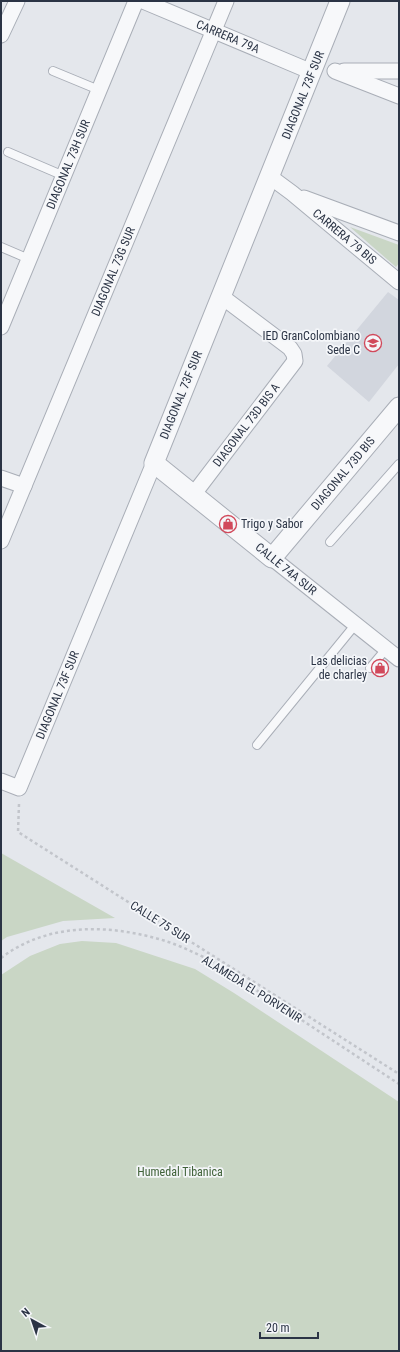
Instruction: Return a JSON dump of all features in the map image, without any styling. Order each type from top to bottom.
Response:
[{"type":"street","points":[[1,36],[17,1]]},
{"type":"street","name":"DIAGONAL 73H SUR","points":[[1,327],[136,1]]},
{"type":"street","name":"CARRERA 79A","points":[[143,1],[312,72]]},
{"type":"street","name":"DIAGONAL 73G SUR","points":[[1,541],[226,1]]},
{"type":"street","name":"DIAGONAL 73F SUR","points":[[19,788],[154,463],[340,1]]},
{"type":"street","points":[[399,71],[335,71],[399,96]]},
{"type":"street","name":"CARRERA 79 BIS","points":[[269,176],[399,280]]},
{"type":"street","name":"CARRERA 79 BIS","points":[[292,193],[399,234]]},
{"type":"street","name":"DIAGONAL 73D BIS A","points":[[194,495],[295,361],[294,354],[290,348],[222,296]]},
{"type":"street","name":"DIAGONAL 73D BIS","points":[[272,558],[399,407]]},
{"type":"street","name":"CALLE 74A SUR","points":[[154,463],[399,660]]},
{"type":"street","points":[[1,478],[24,486]]},
{"type":"street","points":[[1,781],[19,788]]},
{"type":"lane","points":[[53,71],[99,90]]},
{"type":"lane","points":[[8,152],[64,176]]},
{"type":"lane","points":[[1,248],[29,259]]},
{"type":"lane","points":[[330,542],[399,464]]},
{"type":"lane","points":[[257,745],[356,625]]},
{"type":"lane","points":[[370,668],[386,649]]},
{"type":"path","name":"CALLE 75 SUR","points":[[19,788],[18,832],[399,1074]]},
{"type":"path","name":"ALAMEDA EL PORVENIR","points":[[1,958],[14,948],[33,940],[66,931],[85,928],[123,931],[156,938],[184,948],[212,961],[399,1084]]},
{"type":"shaded area","name":"IED GranColombiano Sede C","points":[[388,292],[399,300],[399,364],[369,402],[327,366]]},
{"type":"green space","points":[[350,227],[399,245],[399,263],[396,267]]},
{"type":"green space","points":[[1,853],[115,918],[63,921],[7,937],[1,941]]},
{"type":"green space","name":"Humedal Tibanica","points":[[82,941],[116,943],[195,969],[399,1102],[399,1351],[1,1351],[1,975],[30,956],[60,944]]},
{"type":"place","name":"IED GranColombiano Sede C","points":[[373,343]]},
{"type":"place","name":"Trigo y Sabor","points":[[228,524]]},
{"type":"place","name":"Las delicias de charley","points":[[380,668]]}]
